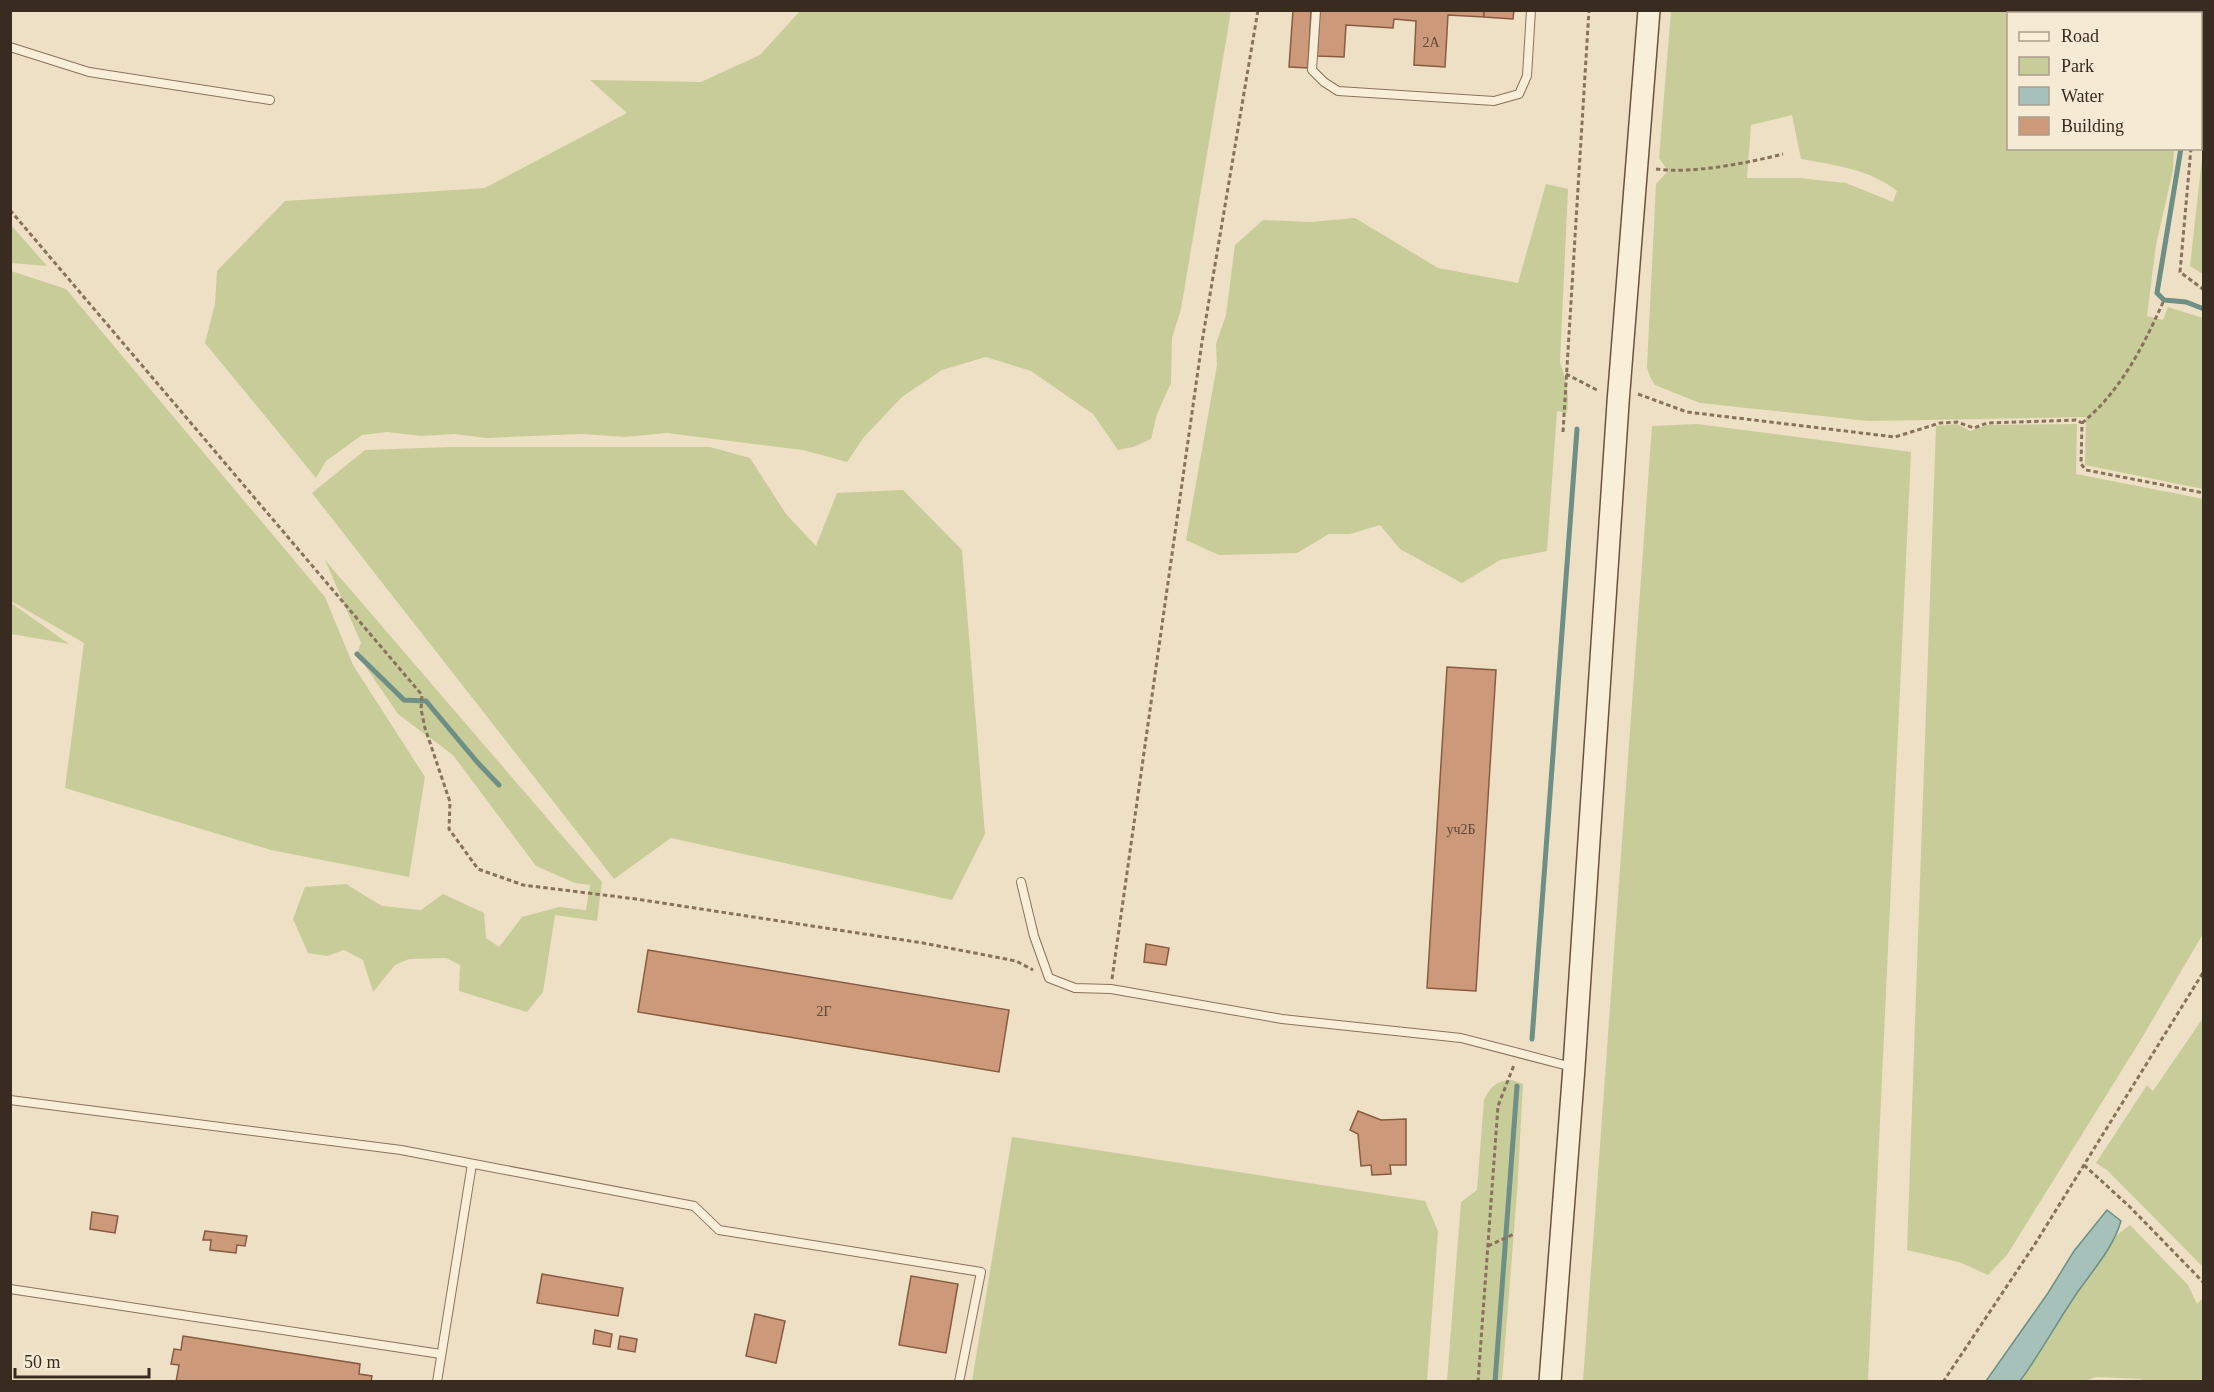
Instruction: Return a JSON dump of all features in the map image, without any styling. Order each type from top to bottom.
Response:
[{"type":"main road","points":[[1550,1382],[1574,1067],[1619,392],[1649,10]]},
{"type":"lane","points":[[1316,10],[1312,70],[1338,91],[1494,101],[1519,94],[1527,76],[1530,10]]},
{"type":"lane","points":[[10,47],[89,72],[270,100]]},
{"type":"lane","points":[[1021,882],[1034,936],[1049,978],[1075,988],[1111,989],[1282,1019],[1461,1038],[1574,1067]]},
{"type":"lane","points":[[10,1100],[401,1150],[694,1206],[719,1230],[981,1272],[959,1382]]},
{"type":"lane","points":[[437,1382],[472,1164]]},
{"type":"lane","points":[[10,1289],[441,1354]]},
{"type":"path","points":[[1111,989],[1202,342],[1258,10]]},
{"type":"path","points":[[1563,432],[1589,10]]},
{"type":"path","points":[[2202,30],[2204,14]]},
{"type":"path","points":[[2191,150],[2180,272],[2204,290]]},
{"type":"path","points":[[1637,167],[1668,171],[1680,170],[1746,162],[1783,154]]},
{"type":"path","points":[[10,210],[422,694],[421,709],[424,728],[450,802],[449,829],[478,869],[523,885],[636,898],[923,943],[1016,961],[1049,978]]},
{"type":"path","points":[[2164,300],[2135,360],[2115,389],[2082,423],[2081,464],[2086,470],[2204,493]]},
{"type":"path","points":[[1566,374],[1602,393],[1619,392],[1687,412],[1895,437],[1940,423],[1957,422],[1974,428],[1987,423],[2076,420],[2082,423]]},
{"type":"path","points":[[1943,1382],[2035,1244],[2204,971]]},
{"type":"path","points":[[1478,1382],[1498,1106],[1520,1053]]},
{"type":"path","points":[[2084,1165],[2130,1207],[2204,1283]]},
{"type":"path","points":[[1488,1246],[1514,1234]]},
{"type":"green space","points":[[800,11],[1231,11],[1181,309],[1172,338],[1171,383],[1157,414],[1151,439],[1133,447],[1118,450],[1093,414],[1031,371],[986,357],[942,370],[902,397],[864,437],[847,462],[803,450],[667,433],[625,437],[581,434],[486,438],[454,434],[421,436],[387,432],[362,435],[326,461],[316,478],[205,343],[215,304],[217,271],[285,201],[485,188],[627,113],[590,80],[701,82],[760,55]]},
{"type":"green space","points":[[1671,11],[2191,11],[2007,12],[2007,150],[2174,150],[2173,170],[2156,245],[2147,316],[2163,320],[2168,307],[2203,318],[2203,489],[2085,465],[2086,417],[1868,421],[1700,403],[1655,385],[1647,367],[1656,184],[1668,171],[1659,158]],"holes":[[[1792,115],[1801,159],[1863,173],[1886,184],[1897,191],[1893,202],[1846,183],[1799,178],[1747,178],[1751,125]]]},
{"type":"green space","points":[[2203,149],[2204,274],[2190,266]]},
{"type":"green space","points":[[1546,184],[1568,189],[1560,362],[1567,388],[1568,406],[1567,413],[1557,411],[1547,551],[1500,560],[1462,583],[1400,549],[1380,525],[1350,534],[1329,534],[1297,553],[1219,555],[1186,540],[1217,365],[1216,344],[1226,315],[1235,245],[1263,220],[1310,222],[1355,218],[1438,268],[1518,283]]},
{"type":"green space","points":[[11,225],[47,266],[11,263]]},
{"type":"green space","points":[[11,271],[66,289],[325,597],[353,665],[425,777],[409,877],[271,850],[65,788],[84,643],[11,601]]},
{"type":"green space","points":[[1697,424],[1911,452],[1868,1381],[1583,1381],[1652,426]]},
{"type":"green space","points":[[1957,424],[1970,431],[1987,425],[2077,424],[2076,474],[2204,499],[2203,934],[2140,1041],[2007,1255],[1988,1275],[1959,1262],[1907,1250],[1936,426]]},
{"type":"green space","points":[[450,447],[710,447],[750,458],[786,514],[816,546],[837,493],[903,490],[962,550],[985,834],[952,900],[671,838],[614,879],[312,493],[365,450]]},
{"type":"green space","points":[[325,560],[602,882],[597,921],[555,915],[543,992],[527,1012],[459,991],[460,965],[446,958],[409,959],[395,965],[373,992],[363,960],[344,950],[327,956],[308,953],[293,919],[305,887],[346,884],[382,906],[421,910],[443,894],[484,913],[486,938],[499,947],[522,917],[559,907],[586,910],[590,885],[575,883],[536,866],[453,755],[398,714],[357,654],[361,643]]},
{"type":"green space","points":[[11,603],[14,605],[69,644],[11,634]]},
{"type":"green space","points":[[2203,1018],[2203,1267],[2107,1170],[2096,1163],[2147,1085],[2153,1091]]},
{"type":"green space","points":[[1512,1080],[1523,1084],[1502,1381],[1447,1381],[1461,1202],[1477,1190],[1484,1100],[1495,1085]]},
{"type":"green space","points":[[1012,1137],[1425,1201],[1438,1231],[1427,1381],[972,1381]]},
{"type":"green space","points":[[2130,1225],[2188,1285],[2197,1304],[2203,1298],[2203,1381],[2147,1382],[2140,1379],[2097,1377],[2079,1382],[2020,1382],[2074,1296],[2117,1235]]},
{"type":"water","points":[[2107,1210],[2121,1221],[2113,1241],[2020,1381],[1986,1381],[2048,1293],[2074,1251]]},
{"type":"building","points":[[1293,10],[1311,10],[1308,68],[1289,67]]},
{"type":"building","points":[[1320,10],[1484,10],[1484,17],[1448,15],[1445,67],[1414,65],[1416,21],[1394,19],[1393,28],[1346,25],[1344,57],[1317,56]]},
{"type":"building","points":[[1484,10],[1514,10],[1513,19],[1484,17]]},
{"type":"building","points":[[1447,667],[1496,670],[1476,991],[1427,988]]},
{"type":"building","points":[[1146,944],[1169,948],[1166,965],[1144,962]]},
{"type":"building","points":[[648,950],[1009,1010],[999,1072],[638,1012]]},
{"type":"building","points":[[1358,1111],[1381,1120],[1406,1119],[1406,1165],[1390,1165],[1391,1174],[1372,1175],[1371,1165],[1361,1166],[1358,1134],[1350,1130]]},
{"type":"building","points":[[92,1212],[118,1216],[115,1233],[90,1229]]},
{"type":"building","points":[[205,1231],[247,1236],[245,1246],[237,1245],[236,1253],[210,1250],[211,1240],[203,1240]]},
{"type":"building","points":[[542,1274],[623,1288],[618,1316],[537,1303]]},
{"type":"building","points":[[911,1276],[958,1284],[946,1353],[899,1345]]},
{"type":"building","points":[[755,1314],[785,1321],[776,1363],[746,1356]]},
{"type":"building","points":[[595,1330],[612,1334],[610,1347],[593,1344]]},
{"type":"building","points":[[183,1336],[360,1364],[359,1374],[372,1376],[371,1382],[176,1382],[179,1365],[171,1364],[174,1349],[181,1350]]},
{"type":"building","points":[[620,1336],[637,1339],[635,1352],[618,1349]]},
{"type":"waterway","points":[[2181,150],[2157,293],[2164,300],[2186,302],[2204,309]]},
{"type":"waterway","points":[[1532,1039],[1577,429]]},
{"type":"waterway","points":[[357,654],[404,700],[426,701],[499,785]]},
{"type":"waterway","points":[[1495,1382],[1517,1086]]}]
